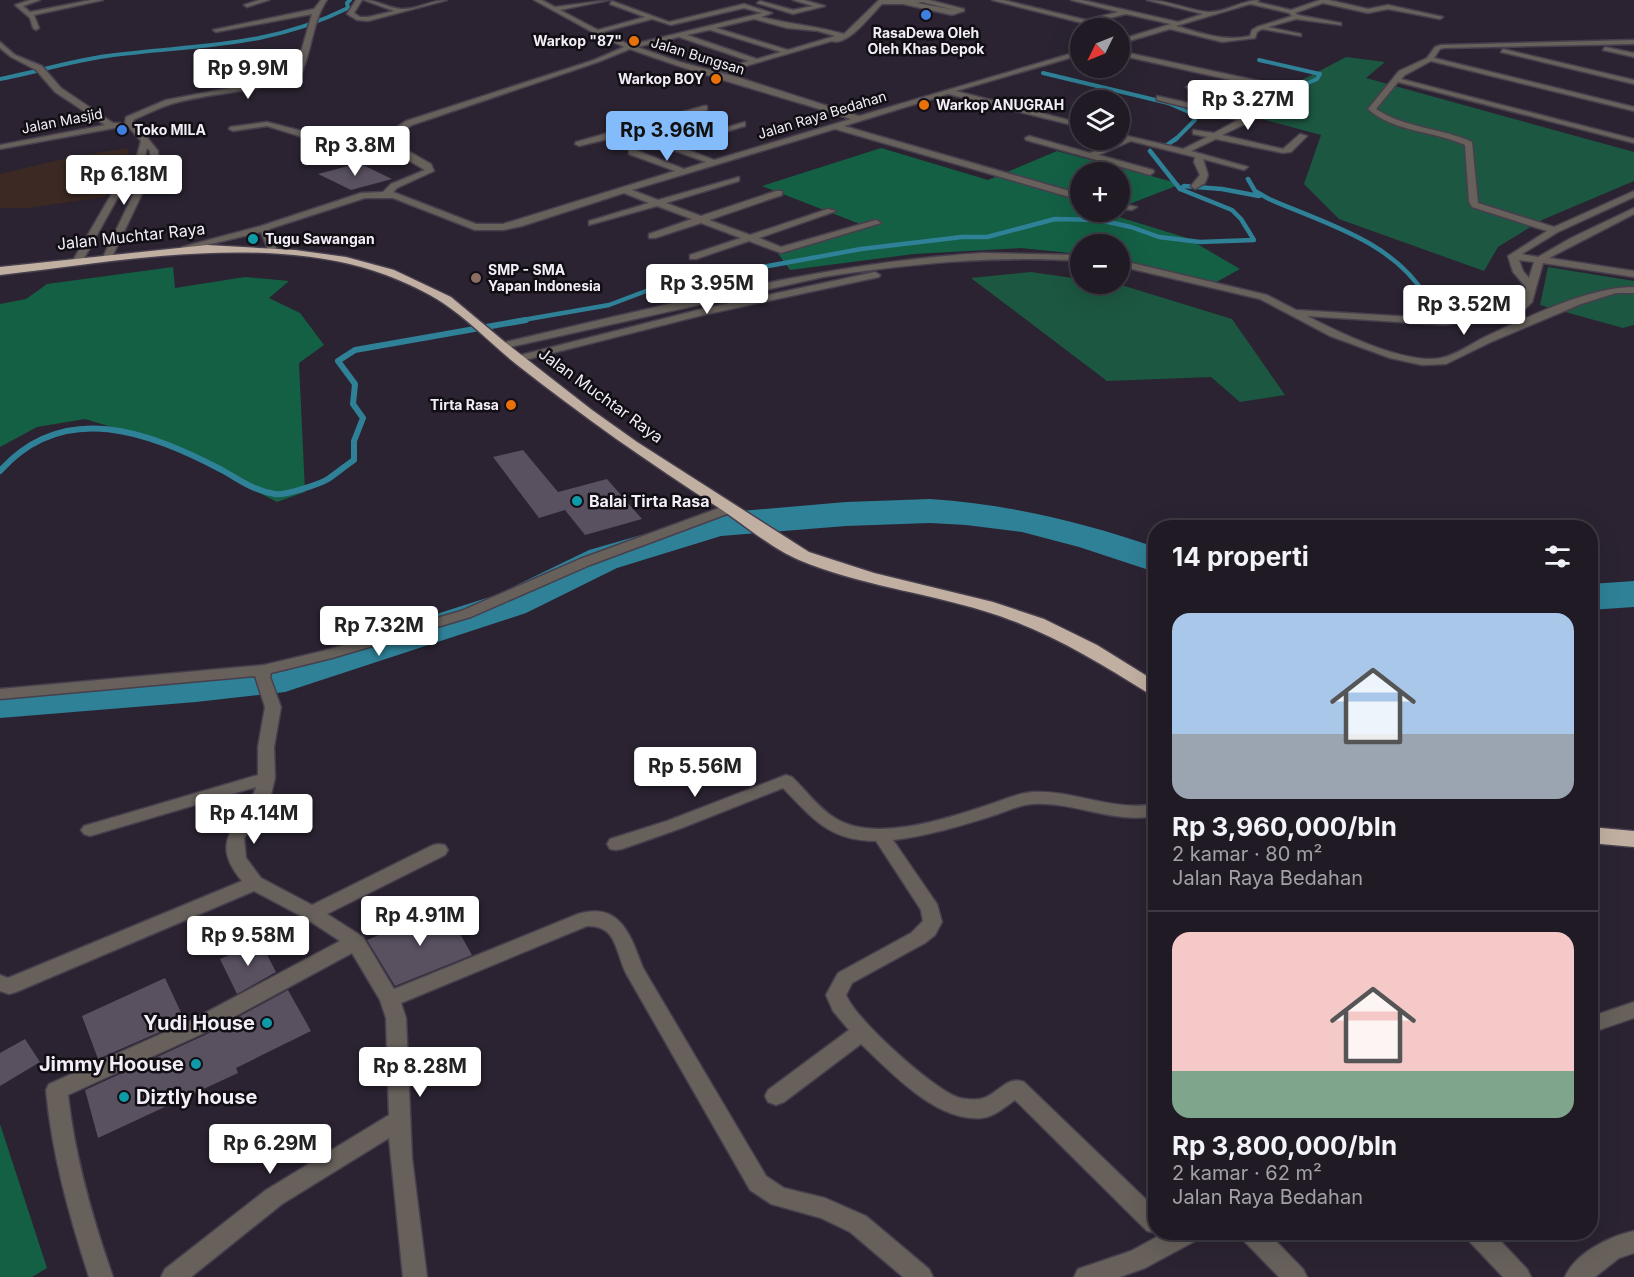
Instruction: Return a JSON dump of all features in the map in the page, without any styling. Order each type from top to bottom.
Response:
[{"type":"highway","name":"Jalan Muchtar Raya","points":[[0,271],[185,249],[272,250],[346,261],[390,273],[447,300],[517,359],[632,445],[803,556],[868,577],[987,606],[1038,623],[1091,649],[1148,685]]},
{"type":"highway","points":[[1598,837],[1634,839]]},
{"type":"street","points":[[36,28],[31,16],[18,5],[37,0]]},
{"type":"street","points":[[31,16],[100,0]]},
{"type":"street","points":[[247,4],[266,0]]},
{"type":"street","points":[[108,257],[154,160],[154,151],[129,123],[129,119],[169,102],[268,83],[299,70],[315,11],[324,0]]},
{"type":"street","points":[[359,0],[350,14],[358,19],[439,1]]},
{"type":"street","points":[[367,0],[402,11]]},
{"type":"street","name":"Jalan Bungsan","points":[[537,0],[596,32],[630,47],[859,119]]},
{"type":"street","points":[[748,0],[793,12],[822,6],[796,0]]},
{"type":"street","points":[[720,75],[844,38],[881,1],[910,3],[951,13],[962,10],[922,0],[910,3]]},
{"type":"street","points":[[995,0],[1086,22],[1125,12]]},
{"type":"street","points":[[1074,0],[1175,26],[1204,37],[1237,40],[1253,37],[1254,31],[1259,28],[1325,1],[1371,11],[1388,7],[1440,17]]},
{"type":"street","points":[[1150,0],[1210,14]]},
{"type":"street","points":[[1130,39],[1253,1],[1312,19],[1340,24]]},
{"type":"street","points":[[233,129],[267,124],[299,133],[329,146],[384,139],[409,123],[577,68],[630,47],[769,13],[744,6],[669,22],[609,2],[554,9]]},
{"type":"street","points":[[31,16],[93,7]]},
{"type":"street","points":[[1312,19],[1348,7]]},
{"type":"street","points":[[216,30],[315,11]]},
{"type":"street","points":[[596,32],[652,17]]},
{"type":"street","points":[[645,44],[722,70],[819,44],[842,35],[819,29],[790,27],[755,17]]},
{"type":"street","points":[[739,21],[784,34]]},
{"type":"street","points":[[709,28],[789,52]]},
{"type":"street","points":[[1259,28],[1299,35]]},
{"type":"street","points":[[680,35],[757,61]]},
{"type":"street","points":[[807,40],[819,44]]},
{"type":"street","points":[[1555,230],[1475,205],[1469,144],[1443,133],[1383,116],[1372,109],[1402,73],[1430,59],[1437,48],[1443,46],[1634,42]]},
{"type":"street","points":[[0,44],[13,56],[41,69],[62,94],[88,108],[112,126]]},
{"type":"street","points":[[1582,44],[1634,55]]},
{"type":"street","points":[[1481,46],[1634,82]]},
{"type":"street","points":[[0,58],[13,56]]},
{"type":"street","name":"Jalan Raya Bedahan","points":[[185,249],[264,228],[364,195],[394,195],[475,226],[490,228],[522,223],[682,171],[1070,56]]},
{"type":"street","points":[[1130,56],[1284,89],[1284,92],[1230,115]]},
{"type":"street","points":[[1430,59],[1634,109]]},
{"type":"street","points":[[1397,80],[1634,141]]},
{"type":"street","points":[[1190,87],[1258,103]]},
{"type":"street","points":[[947,91],[1070,122]]},
{"type":"street","points":[[1160,98],[1241,119],[1242,122],[1182,153]]},
{"type":"street","points":[[579,144],[704,108]]},
{"type":"street","name":"Jalan Masjid","points":[[0,147],[129,123]]},
{"type":"street","points":[[671,146],[742,124]]},
{"type":"street","points":[[835,126],[1070,194]]},
{"type":"street","points":[[42,130],[59,136]]},
{"type":"street","points":[[629,130],[713,162]]},
{"type":"street","points":[[1196,132],[1283,151],[1288,150],[1303,136]]},
{"type":"street","points":[[1029,138],[1150,172]]},
{"type":"street","points":[[384,139],[388,145],[428,166],[430,171],[394,186],[386,194]]},
{"type":"street","points":[[1130,139],[1244,167]]},
{"type":"street","points":[[77,262],[106,210],[141,156],[145,140]]},
{"type":"street","points":[[1089,156],[1103,150]]},
{"type":"street","points":[[632,152],[682,171]]},
{"type":"street","points":[[141,156],[154,155]]},
{"type":"street","points":[[1195,186],[1202,181],[1204,175],[1198,162],[1200,157]]},
{"type":"street","points":[[592,223],[736,179]]},
{"type":"street","points":[[623,190],[777,249],[786,250],[876,223]]},
{"type":"street","points":[[652,236],[705,220],[779,193]]},
{"type":"street","points":[[1513,256],[1555,230],[1634,194]]},
{"type":"street","points":[[106,210],[132,208]]},
{"type":"street","points":[[693,258],[831,211]]},
{"type":"street","points":[[1287,310],[1317,315],[1446,322],[1520,308],[1527,302],[1539,260],[1634,211]]},
{"type":"street","points":[[264,228],[272,250]]},
{"type":"street","points":[[497,343],[823,274],[982,255],[1035,254],[1070,257]]},
{"type":"street","points":[[1513,256],[1634,274]]},
{"type":"street","points":[[1513,256],[1518,272],[1532,288]]},
{"type":"street","points":[[517,359],[702,312],[869,277],[910,264]]},
{"type":"street","points":[[1130,266],[1263,297],[1334,334],[1394,356],[1422,362],[1442,362],[1456,357],[1515,328],[1577,302],[1615,290],[1634,290]]},
{"type":"street","points":[[1515,328],[1520,308]]},
{"type":"street","points":[[0,694],[263,673],[466,614],[585,562],[735,511]]},
{"type":"street","points":[[263,673],[273,707],[266,747],[267,778],[261,799],[235,838],[237,858],[246,874],[255,883],[312,913],[356,942],[390,999],[396,1018],[401,1158],[415,1277]]},
{"type":"street","points":[[90,830],[267,778]]},
{"type":"street","points":[[616,844],[685,821],[786,781],[828,823],[848,832],[865,836],[936,826],[1030,798],[1047,798],[1084,807],[1116,811],[1148,810]]},
{"type":"street","points":[[881,835],[930,909],[933,922],[928,930],[918,938],[845,978],[836,995],[840,1005],[862,1032],[912,1079],[953,1106],[983,1109],[1017,1088],[1148,1216]]},
{"type":"street","points":[[312,913],[439,850]]},
{"type":"street","points":[[0,983],[9,986],[255,883]]},
{"type":"street","points":[[390,999],[585,919],[603,919],[620,934],[634,970],[758,1183],[779,1197],[825,1208],[858,1224],[921,1277]]},
{"type":"street","points":[[101,1277],[78,1209],[66,1163],[60,1132],[57,1090],[197,1027],[356,942]]},
{"type":"street","points":[[1598,1022],[1634,1010]]},
{"type":"street","points":[[776,1096],[862,1032]]},
{"type":"street","points":[[172,1277],[274,1197],[401,1119]]},
{"type":"street","points":[[1086,1277],[1137,1260],[1170,1240]]},
{"type":"street","points":[[1259,1240],[1295,1277]]},
{"type":"street","points":[[1484,1240],[1519,1277]]},
{"type":"street","points":[[1577,1277],[1604,1254],[1623,1243],[1634,1242]]},
{"type":"shaded area","points":[[128,148],[129,155],[105,197],[27,208],[0,208],[0,174],[67,158]]},
{"type":"green space","points":[[1346,57],[1385,62],[1366,78],[1634,152],[1634,181],[1542,220],[1498,247],[1484,271],[1339,219],[1304,184],[1321,135],[1239,113]]},
{"type":"green space","points":[[881,148],[988,180],[1057,151],[1098,162],[1070,162],[1070,222],[1130,220],[1187,238],[1240,269],[1211,285],[1130,261],[1130,234],[1070,234],[1070,253],[1021,248],[914,254],[790,270],[777,252],[860,224],[762,186]]},
{"type":"green space","points":[[1130,170],[1181,184],[1130,204]]},
{"type":"green space","points":[[173,267],[175,288],[245,277],[289,281],[269,298],[300,313],[324,345],[299,363],[305,492],[277,502],[162,442],[85,419],[37,427],[0,447],[0,304],[26,299],[47,284]]},
{"type":"green space","points":[[1548,267],[1634,281],[1634,325],[1623,328],[1540,305]]},
{"type":"green space","points":[[1031,272],[1070,278],[1070,294],[1130,294],[1130,288],[1232,319],[1285,395],[1240,402],[1211,377],[1107,381],[971,278]]},
{"type":"green space","points":[[0,1124],[47,1268],[32,1277],[0,1277]]},
{"type":"building","points":[[359,163],[392,179],[351,190],[318,174]]},
{"type":"building","name":"Balai Tirta Rasa","points":[[523,450],[558,492],[607,479],[642,519],[585,535],[565,510],[539,518],[493,457]]},
{"type":"building","points":[[445,907],[472,955],[395,986],[367,940]]},
{"type":"building","points":[[260,941],[276,972],[237,994],[220,959]]},
{"type":"building","points":[[165,978],[185,1021],[98,1059],[82,1016]]},
{"type":"building","points":[[288,990],[311,1031],[236,1068],[238,1073],[98,1138],[85,1090],[205,1035]]},
{"type":"building","points":[[25,1039],[40,1062],[0,1086],[0,1053]]},
{"type":"waterway","points":[[0,79],[107,56],[259,38],[317,21],[348,8],[347,3],[350,0]]},
{"type":"waterway","points":[[1246,117],[1269,100],[1317,79],[1320,74],[1259,60]]},
{"type":"waterway","points":[[1043,73],[1168,103],[1191,113],[1195,120],[1177,138]]},
{"type":"waterway","points":[[1167,145],[1177,138]]},
{"type":"waterway","points":[[1150,151],[1180,189]]},
{"type":"waterway","points":[[1248,179],[1255,191],[1269,199],[1334,226],[1376,247],[1411,276],[1425,295]]},
{"type":"waterway","points":[[1180,189],[1184,186],[1222,189],[1259,196]]},
{"type":"waterway","points":[[517,321],[609,305],[654,288],[730,273],[861,249],[962,237],[987,237],[1055,219],[1099,220],[1131,227],[1159,237],[1200,242],[1254,240],[1241,219],[1232,210],[1180,189]]},
{"type":"waterway","points":[[0,471],[25,449],[51,435],[79,429],[108,429],[166,444],[260,490],[280,494],[302,489],[328,479],[354,460],[354,441],[363,418],[353,404],[355,384],[338,361],[355,350],[526,320]]},
{"type":"waterway","points":[[0,703],[196,688],[285,678],[511,604],[603,559],[718,525],[846,514],[930,511],[966,513],[1024,521],[1093,539],[1148,558]]},
{"type":"waterway","points":[[1598,596],[1634,594]]},
{"type":"place","name":"RasaDewa Oleh Oleh Khas Depok","points":[[926,15]]},
{"type":"place","name":"Warkop \"87\"","points":[[634,41]]},
{"type":"place","name":"Warkop BOY","points":[[716,79]]},
{"type":"place","name":"Warkop ANUGRAH","points":[[924,105]]},
{"type":"place","name":"Toko MILA","points":[[122,130]]},
{"type":"place","name":"Tugu Sawangan","points":[[253,239]]},
{"type":"place","name":"SMP - SMA Yapan Indonesia","points":[[476,278]]},
{"type":"place","name":"Tirta Rasa","points":[[511,405]]},
{"type":"place","name":"Balai Tirta Rasa","points":[[577,501]]},
{"type":"place","name":"Yudi House","points":[[267,1023]]},
{"type":"place","name":"Jimmy Hoouse","points":[[196,1064]]},
{"type":"place","name":"Diztly house","points":[[124,1097]]}]
